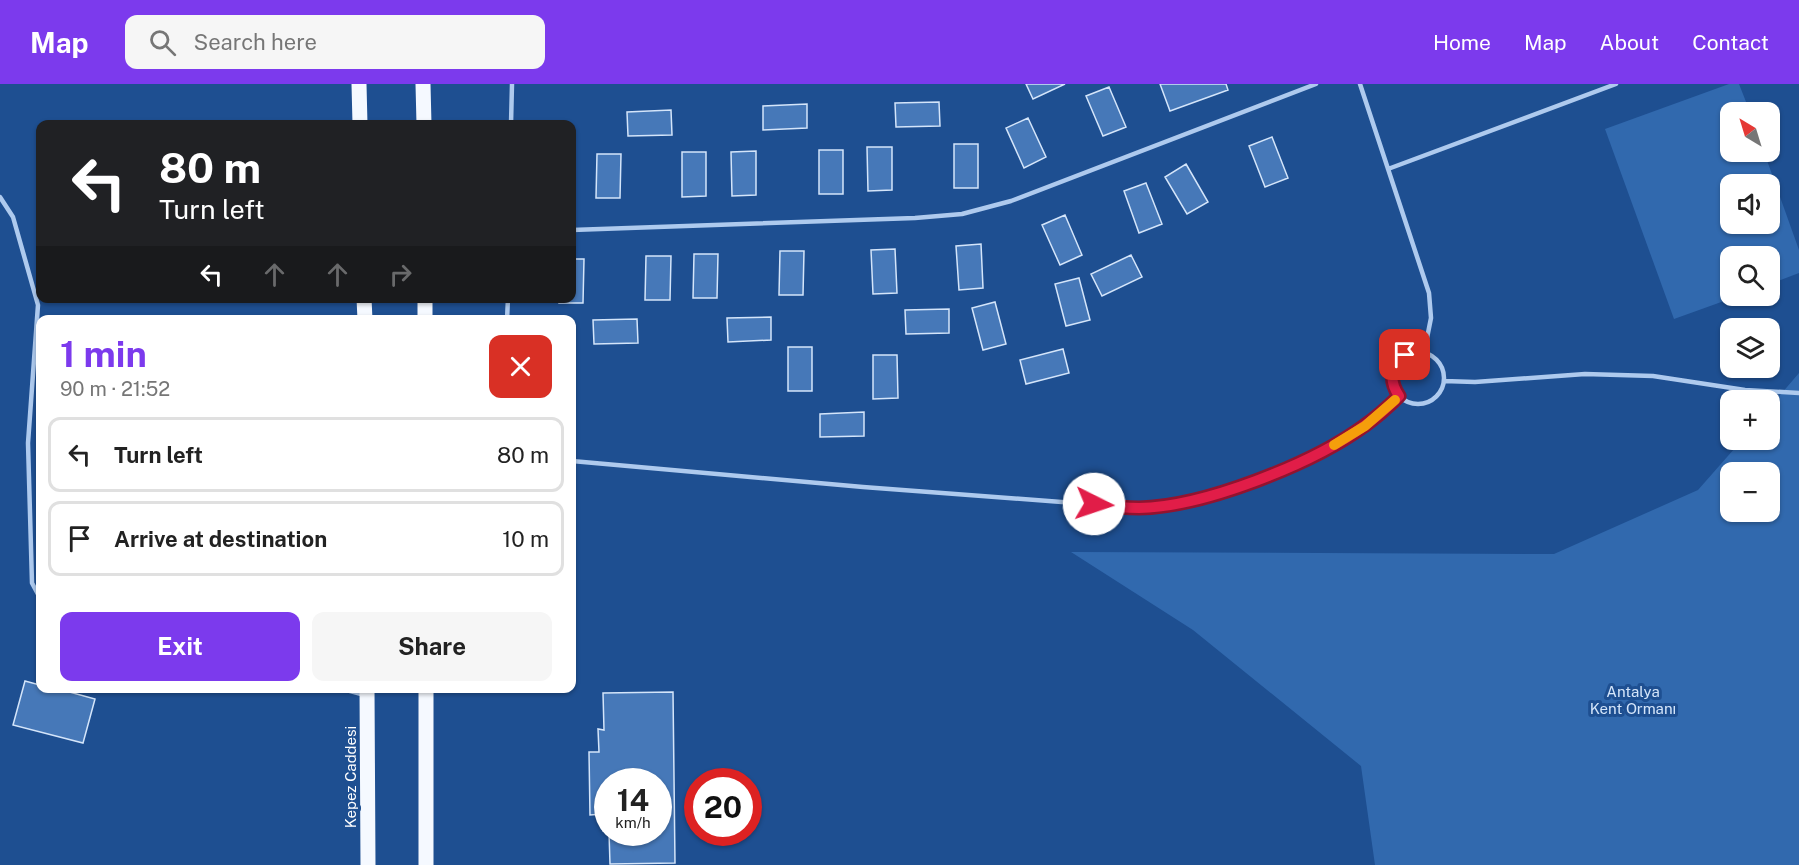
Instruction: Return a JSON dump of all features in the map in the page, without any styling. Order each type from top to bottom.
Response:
[{"type":"main road","points":[[359,84],[360,120]]},
{"type":"main road","points":[[423,84],[424,120]]},
{"type":"main road","name":"Kepez Caddesi","points":[[367,693],[368,865]]},
{"type":"main road","points":[[426,693],[426,865]]},
{"type":"lane","points":[[511,120],[512,84]]},
{"type":"lane","points":[[576,230],[915,218],[962,214],[1011,201],[1316,84]]},
{"type":"lane","points":[[1360,84],[1429,293],[1431,318],[1424,352]]},
{"type":"lane","points":[[1389,169],[1616,84]]},
{"type":"lane","points":[[0,197],[13,217],[36,298]]},
{"type":"lane","points":[[36,333],[28,443],[32,582],[36,590]]},
{"type":"lane","points":[[1414,352],[1424,352],[1439,363],[1443,372],[1443,381],[1440,391],[1434,398],[1426,403],[1416,404],[1407,402],[1399,396],[1391,379],[1397,361],[1414,352]]},
{"type":"lane","points":[[1443,381],[1474,382],[1586,374],[1653,376],[1745,390],[1799,393]]},
{"type":"lane","points":[[576,461],[863,487],[1140,508],[1194,501],[1250,482],[1318,454],[1365,426],[1399,396]]},
{"type":"green space","points":[[1729,84],[1739,84],[1746,102],[1720,102],[1720,162],[1768,162],[1772,174],[1720,174],[1720,234],[1780,234],[1780,197],[1799,250],[1799,273],[1780,280],[1780,246],[1720,246],[1720,302],[1674,319],[1605,129]]},
{"type":"green space","name":"Antalya Kent Ormanı","points":[[1799,373],[1799,865],[1375,865],[1361,766],[1193,630],[1071,552],[1554,554],[1698,490],[1720,465],[1720,522],[1780,522],[1780,462],[1723,462],[1733,450],[1780,450],[1780,395]]},
{"type":"building","points":[[1026,84],[1065,84],[1033,99]]},
{"type":"building","points":[[1160,84],[1226,84],[1228,90],[1170,111]]},
{"type":"building","points":[[1109,87],[1126,127],[1103,136],[1086,96]]},
{"type":"building","points":[[939,102],[940,126],[896,127],[895,103]]},
{"type":"building","points":[[807,104],[807,128],[763,130],[763,106]]},
{"type":"building","points":[[671,110],[672,135],[628,136],[627,112]]},
{"type":"building","points":[[1028,118],[1046,157],[1024,168],[1006,128]]},
{"type":"building","points":[[1272,137],[1288,178],[1265,187],[1249,146]]},
{"type":"building","points":[[954,144],[978,144],[978,188],[954,188]]},
{"type":"building","points":[[867,147],[892,147],[892,190],[868,191]]},
{"type":"building","points":[[819,150],[843,150],[843,194],[819,194]]},
{"type":"building","points":[[756,151],[756,195],[732,196],[731,152]]},
{"type":"building","points":[[682,152],[706,152],[706,196],[682,197]]},
{"type":"building","points":[[597,154],[621,154],[620,198],[596,198]]},
{"type":"building","points":[[1186,164],[1208,202],[1187,214],[1165,177]]},
{"type":"building","points":[[1146,183],[1162,224],[1139,233],[1124,191]]},
{"type":"building","points":[[1065,215],[1082,255],[1060,265],[1042,225]]},
{"type":"building","points":[[981,244],[983,288],[959,290],[956,246]]},
{"type":"building","points":[[895,249],[897,293],[873,294],[871,250]]},
{"type":"building","points":[[780,251],[804,251],[803,295],[779,295]]},
{"type":"building","points":[[694,254],[718,254],[717,298],[693,298]]},
{"type":"building","points":[[1131,255],[1142,277],[1102,296],[1091,274]]},
{"type":"building","points":[[646,256],[671,256],[670,300],[645,300]]},
{"type":"building","points":[[576,259],[584,259],[583,303],[576,303]]},
{"type":"building","points":[[1079,278],[1090,320],[1066,326],[1055,284]]},
{"type":"building","points":[[995,302],[1006,344],[983,350],[972,308]]},
{"type":"building","points":[[949,309],[949,333],[906,334],[905,310]]},
{"type":"building","points":[[771,317],[771,340],[728,342],[727,318]]},
{"type":"building","points":[[637,319],[638,343],[594,344],[593,320]]},
{"type":"building","points":[[788,347],[812,347],[812,391],[788,391]]},
{"type":"building","points":[[1063,349],[1069,373],[1026,384],[1020,360]]},
{"type":"building","points":[[873,355],[897,355],[898,398],[873,399]]},
{"type":"building","points":[[864,412],[864,436],[820,437],[820,414]]},
{"type":"building","points":[[25,681],[36,684],[36,693],[73,693],[95,699],[83,743],[13,725]]},
{"type":"building","points":[[673,692],[675,863],[610,864],[609,846],[672,846],[672,768],[594,768],[594,815],[590,815],[589,752],[599,752],[598,729],[604,730],[603,693]]},
{"type":"slow traffic","points":[[1334,445],[1365,426],[1395,400]]},
{"type":"route","points":[[1094,504],[1140,508],[1194,501],[1250,482],[1318,454],[1365,426],[1399,396],[1391,379],[1397,361],[1405,355]]}]
